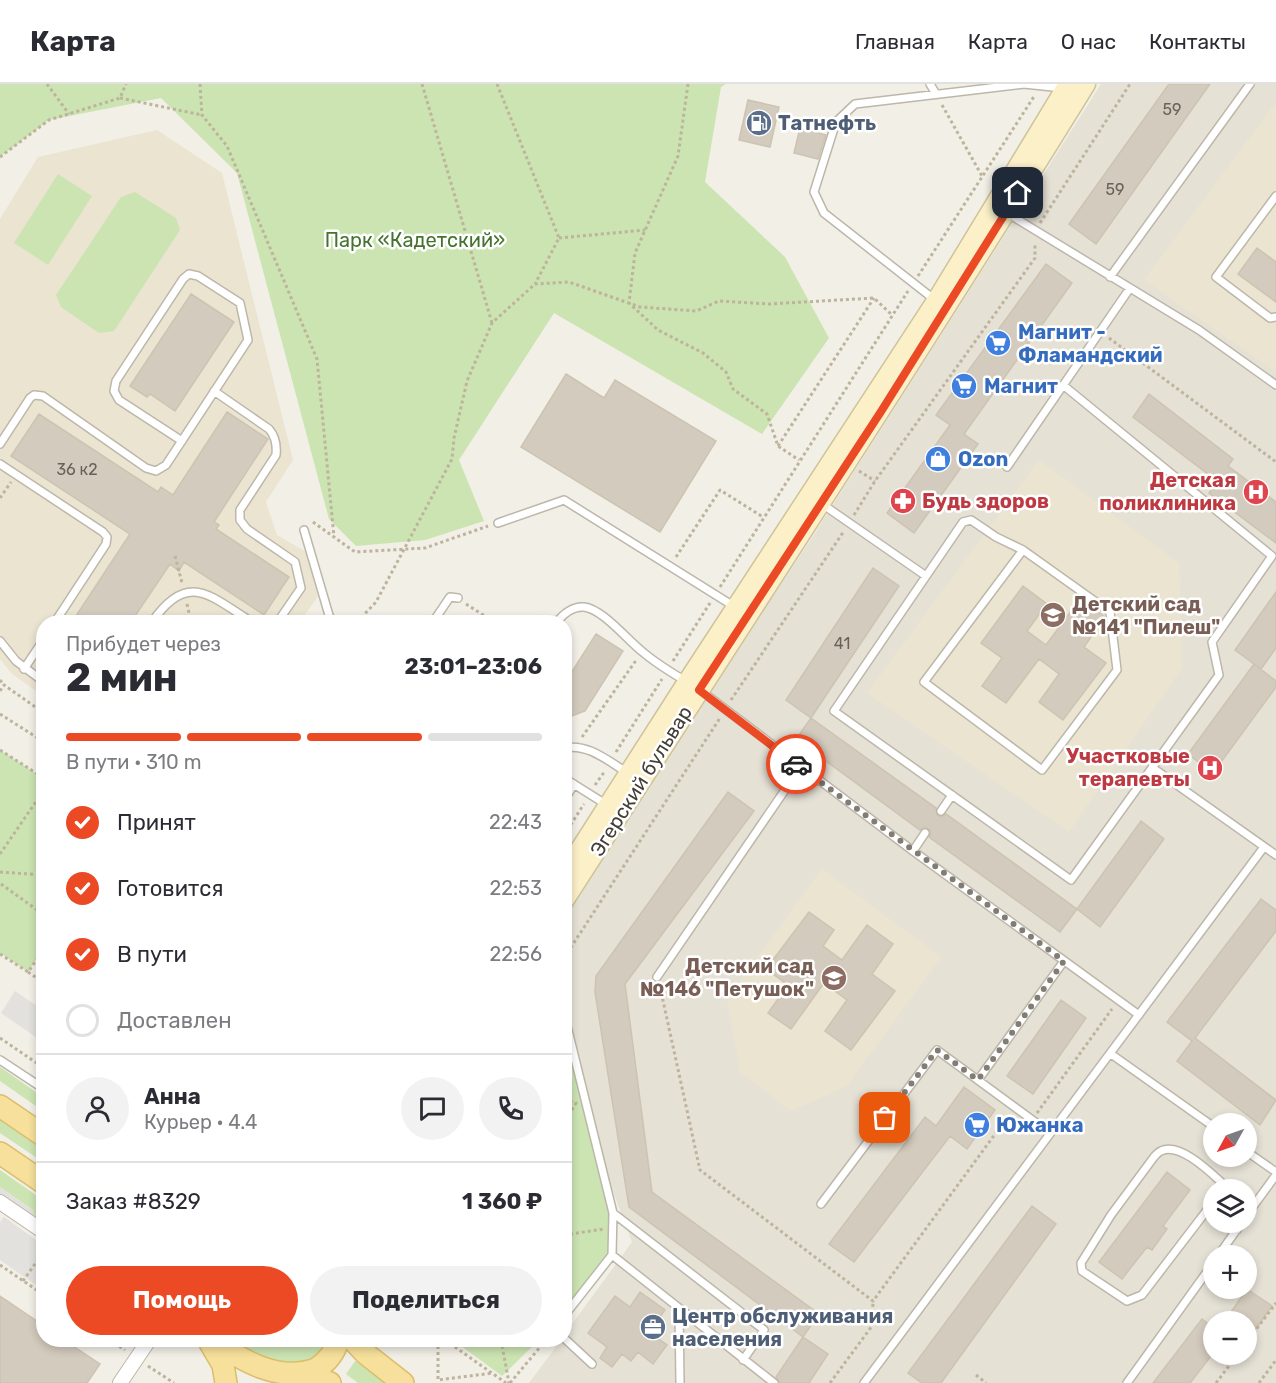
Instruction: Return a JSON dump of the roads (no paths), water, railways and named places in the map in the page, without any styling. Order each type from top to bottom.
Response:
[{"type":"main road","name":"Эгерский бульвар","points":[[572,886],[634,777],[1000,209],[1071,88]]},
{"type":"main road","name":"Эгерский бульвар","points":[[693,686],[735,607],[815,499],[936,301],[1000,209]]},
{"type":"main road","name":"Эгерский бульвар","points":[[572,864],[614,810]]},
{"type":"main road","points":[[0,1106],[36,1131]]},
{"type":"main road","points":[[0,1153],[36,1178]]},
{"type":"main road","points":[[213,1347],[224,1365],[226,1383]]},
{"type":"main road","points":[[220,1347],[263,1374],[285,1379],[317,1378],[330,1383]]},
{"type":"main road","points":[[285,1379],[311,1372],[322,1365],[332,1355],[335,1347]]},
{"type":"main road","points":[[360,1347],[403,1383]]},
{"type":"street","points":[[0,1202],[36,1227]]},
{"type":"street","points":[[120,1383],[144,1347]]},
{"type":"lane","points":[[930,84],[936,94]]},
{"type":"lane","points":[[936,301],[824,213],[814,192],[837,122],[855,104],[1024,84],[1071,88]]},
{"type":"lane","points":[[1110,277],[1250,84]]},
{"type":"lane","points":[[1276,196],[1216,277],[1270,318],[1276,317]]},
{"type":"lane","points":[[1000,209],[1199,330],[1276,385]]},
{"type":"lane","points":[[0,444],[30,398],[34,395],[43,396],[146,468],[156,471],[165,465],[182,441],[248,340],[240,303],[198,276],[189,274],[183,279],[116,381],[114,391],[119,400],[182,441]]},
{"type":"lane","points":[[1007,467],[1099,331],[1131,288]]},
{"type":"lane","points":[[1023,550],[924,682],[1042,770],[1117,670],[1110,612],[1023,550],[996,537],[971,520],[963,522],[834,711],[1071,880],[1220,675],[1212,642],[1272,556],[1063,385]]},
{"type":"lane","points":[[214,392],[269,429],[274,435],[277,446],[276,455],[240,510],[240,520],[247,529],[295,562],[301,588],[282,615]]},
{"type":"lane","points":[[0,464],[103,532],[107,537],[106,544],[60,615]]},
{"type":"lane","points":[[815,499],[926,576]]},
{"type":"lane","points":[[498,523],[564,500],[735,607]]},
{"type":"lane","points":[[304,530],[329,615]]},
{"type":"lane","points":[[158,615],[171,599],[195,591],[208,595],[241,615]]},
{"type":"lane","points":[[438,615],[450,597],[458,598]]},
{"type":"lane","points":[[564,615],[571,609],[584,607],[597,612],[642,652],[693,686],[800,768],[1139,1015]]},
{"type":"lane","points":[[0,641],[24,669],[36,677]]},
{"type":"lane","points":[[24,669],[36,650]]},
{"type":"lane","points":[[572,747],[586,748],[634,777]]},
{"type":"lane","points":[[657,977],[800,768]]},
{"type":"lane","points":[[1153,768],[1276,855]]},
{"type":"lane","points":[[572,787],[574,784],[614,810]]},
{"type":"lane","points":[[941,811],[952,795]]},
{"type":"lane","points":[[913,851],[925,833]]},
{"type":"lane","points":[[864,1383],[1264,847]]},
{"type":"lane","points":[[978,1080],[1064,961]]},
{"type":"lane","points":[[572,1046],[614,1213],[612,1255],[572,1306]]},
{"type":"lane","points":[[821,1204],[937,1050],[1050,1133]]},
{"type":"lane","points":[[1111,1054],[1203,1119]]},
{"type":"lane","points":[[0,1060],[36,1084]]},
{"type":"lane","points":[[1203,1222],[1142,1295],[1127,1301],[1082,1271],[1081,1263],[1111,1215],[1154,1157],[1161,1151],[1170,1149],[1182,1152],[1217,1179]]},
{"type":"lane","points":[[1257,1159],[1276,1173],[1257,1200]]},
{"type":"lane","points":[[614,1213],[764,1330],[743,1360]]},
{"type":"lane","points":[[612,1255],[774,1383]]},
{"type":"lane","points":[[1127,1383],[1203,1277]]},
{"type":"lane","points":[[679,1309],[680,1383]]},
{"type":"lane","points":[[572,1345],[592,1364]]},
{"type":"place","name":"Татнефть","points":[[759,123]]},
{"type":"place","name":"Магнит - Фламандский","points":[[998,343]]},
{"type":"place","name":"Магнит","points":[[964,386]]},
{"type":"place","name":"Ozon","points":[[938,459]]},
{"type":"place","name":"Детская поликлиника","points":[[1256,492]]},
{"type":"place","name":"Будь здоров","points":[[903,501]]},
{"type":"place","name":"Детский сад №141 \"Пилеш\"","points":[[1053,615]]},
{"type":"place","name":"Участковые терапевты","points":[[1210,768]]},
{"type":"place","name":"Детский сад №146 \"Петушок\"","points":[[834,978]]},
{"type":"place","name":"Южанка","points":[[977,1125]]},
{"type":"place","name":"Центр обслуживания населения","points":[[653,1327]]},
{"type":"park label","name":"Парк «Кадетский»","points":[[415,240]]}]
